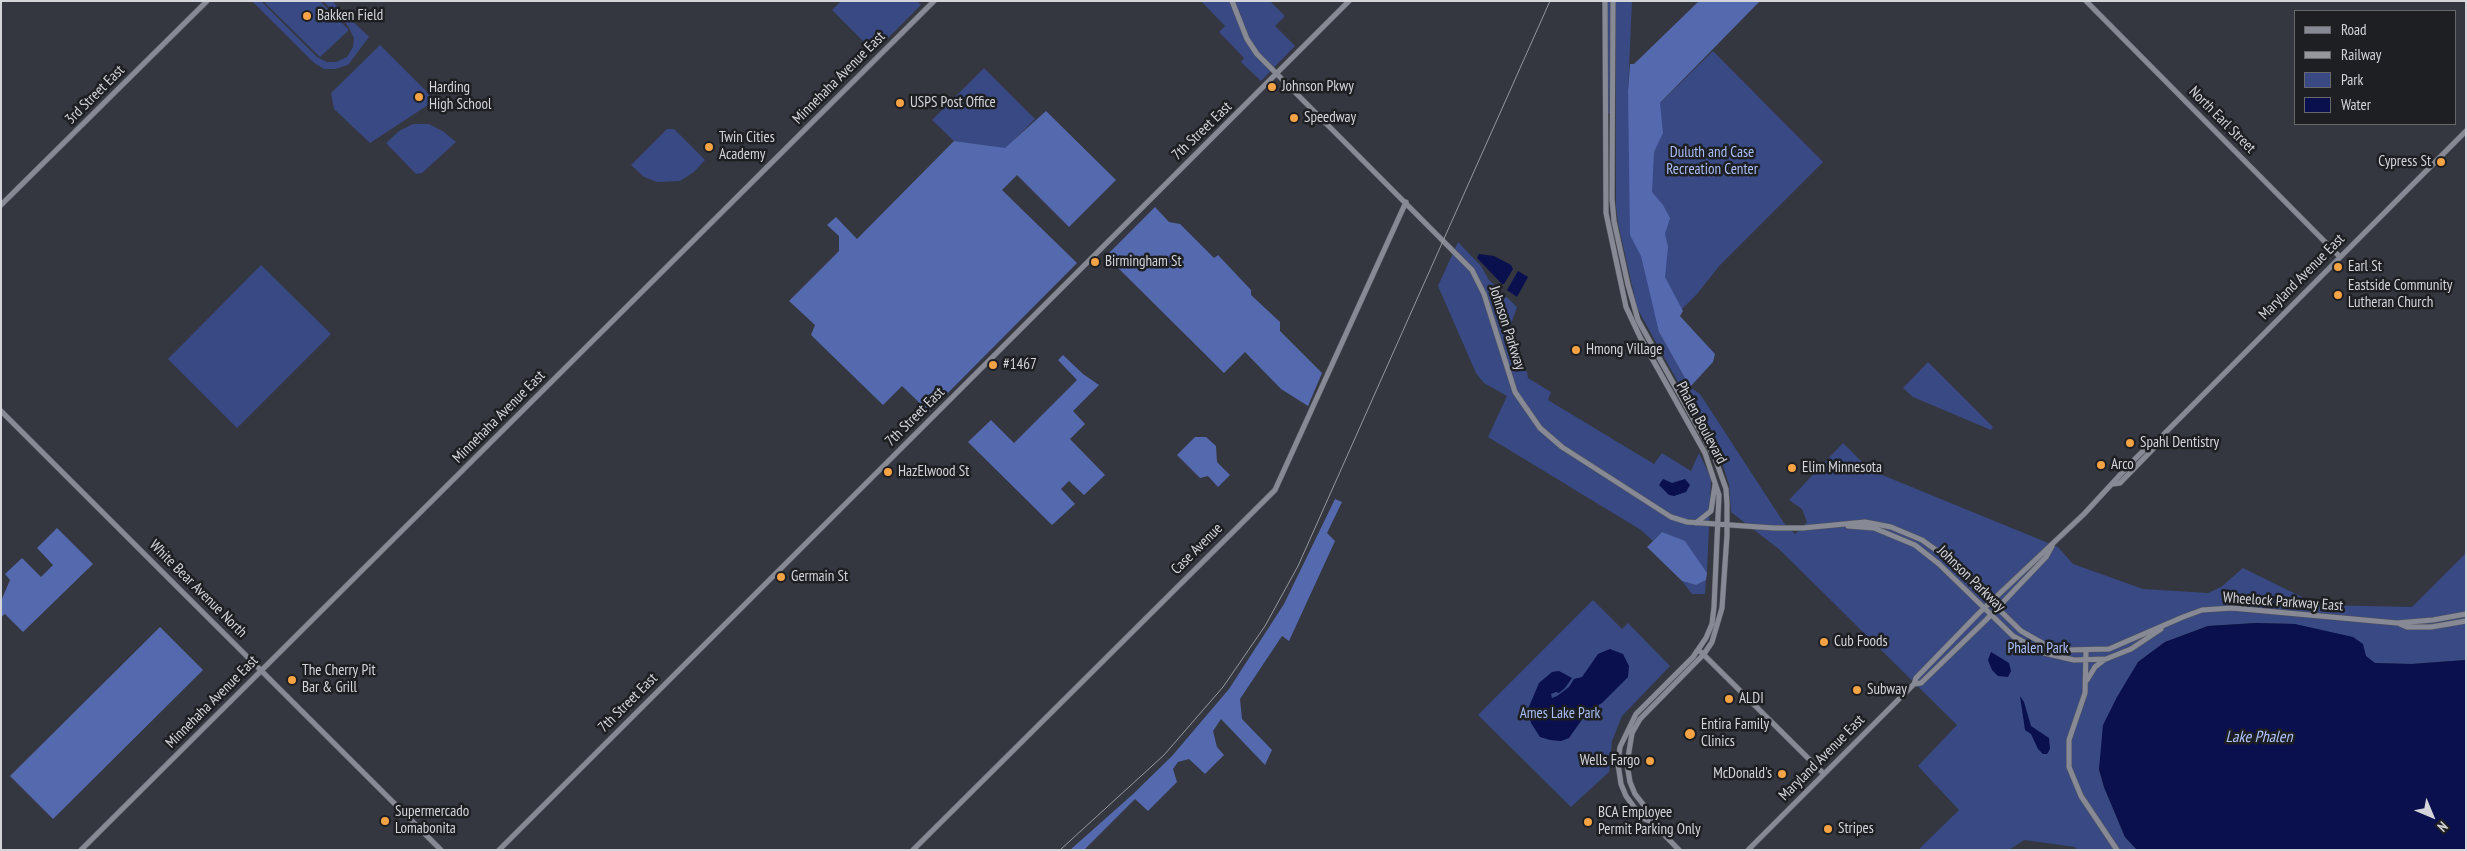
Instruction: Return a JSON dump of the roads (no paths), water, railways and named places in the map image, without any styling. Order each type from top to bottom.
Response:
[{"type":"street","name":"3rd Street East","points":[[1,205],[207,1]]},
{"type":"street","name":"Minnehaha Avenue East","points":[[81,850],[934,1]]},
{"type":"street","name":"Johnson Parkway","points":[[1232,1],[1252,47],[1466,263],[1484,294],[1515,392],[1540,428],[1562,447],[1667,514],[1687,522],[1786,528],[1850,523],[1878,524],[1911,534],[1942,555],[2016,627],[2036,640],[2060,649],[2086,651]]},
{"type":"street","name":"7th Street East","points":[[499,850],[1348,1]]},
{"type":"street","name":"Phalen Boulevard","points":[[1605,1],[1606,213],[1611,243],[1630,319],[1707,458],[1719,495],[1719,524],[1712,624],[1699,650],[1636,714],[1627,728],[1620,747],[1618,764],[1622,789],[1642,818],[1652,822],[1679,850]]},
{"type":"street","name":"Phalen Boulevard","points":[[1613,1],[1612,199],[1614,221],[1628,285],[1638,320],[1722,474],[1726,489],[1728,525],[1722,608],[1712,642],[1704,654],[1640,719],[1632,733],[1627,764],[1630,782],[1635,794],[1650,813],[1652,822]]},
{"type":"street","name":"North Earl Street","points":[[2086,1],[2340,257]]},
{"type":"street","name":"Maryland Avenue East","points":[[1748,850],[1914,684],[1916,678],[1984,608],[2052,546],[2132,462],[2150,444],[2157,441],[2466,131]]},
{"type":"street","name":"Case Avenue","points":[[914,850],[1275,490],[1406,202]]},
{"type":"street","name":"White Bear Avenue North","points":[[1,411],[441,850]]},
{"type":"street","points":[[1696,523],[1708,515],[1713,506],[1714,484],[1707,458]]},
{"type":"street","name":"Johnson Parkway","points":[[1834,525],[1874,528],[1915,544],[1939,564],[2013,636],[2036,650],[2062,658],[2086,661]]},
{"type":"street","name":"Maryland Avenue East","points":[[1914,684],[1921,683],[1998,608],[2046,557],[2052,546]]},
{"type":"street","name":"Wheelock Parkway East","points":[[2086,651],[2118,646],[2202,610],[2232,608],[2397,623],[2433,620],[2466,614]]},
{"type":"street","name":"Wheelock Parkway East","points":[[2397,623],[2407,627],[2431,627],[2466,621]]},
{"type":"street","name":"Wheelock Parkway East","points":[[2086,661],[2106,659],[2131,649],[2170,623]]},
{"type":"street","points":[[1699,650],[1824,774]]},
{"type":"street","points":[[2086,651],[2086,680],[2083,701],[2069,740],[2069,767],[2076,786],[2086,804],[2117,850]]},
{"type":"street","points":[[2086,680],[2095,667],[2106,659]]},
{"type":"water","points":[[1479,254],[1494,256],[1511,265],[1513,269],[1504,284],[1477,258]]},
{"type":"water","points":[[1518,271],[1528,277],[1517,297],[1507,290]]},
{"type":"water","points":[[1663,479],[1672,483],[1685,479],[1690,485],[1686,492],[1674,496],[1669,495],[1659,485]]},
{"type":"water","name":"Lake Phalen","points":[[2256,623],[2295,624],[2353,637],[2363,644],[2366,656],[2375,663],[2411,664],[2466,660],[2466,850],[2137,850],[2125,837],[2104,787],[2099,769],[2103,725],[2117,697],[2138,662],[2165,642],[2208,626]]},
{"type":"water","points":[[1610,649],[1623,654],[1629,666],[1628,677],[1602,703],[1588,711],[1569,738],[1561,741],[1540,737],[1531,723],[1528,709],[1539,683],[1552,672],[1559,671],[1572,678],[1559,693],[1551,694],[1552,698],[1557,696],[1569,687],[1574,679],[1582,677],[1598,654]]},
{"type":"water","points":[[1991,652],[2009,663],[2011,671],[2008,677],[1998,676],[1992,670],[1988,660]]},
{"type":"water","points":[[2020,696],[2024,702],[2031,726],[2049,738],[2050,749],[2047,754],[2043,754],[2038,749],[2031,734],[2025,730]]},
{"type":"railway","points":[[1060,850],[1164,755],[1223,687],[1265,626],[1298,566],[1550,1]]},
{"type":"place","name":"Bakken Field","points":[[307,16]]},
{"type":"place","name":"Johnson Pkwy","points":[[1272,87]]},
{"type":"place","name":"Harding High School","points":[[419,97]]},
{"type":"place","name":"USPS Post Office","points":[[900,103]]},
{"type":"place","name":"Speedway","points":[[1294,118]]},
{"type":"place","name":"Twin Cities Academy","points":[[709,147]]},
{"type":"place","name":"Cypress St","points":[[2441,162]]},
{"type":"place","name":"Birmingham St","points":[[1095,262]]},
{"type":"place","name":"Earl St","points":[[2338,267]]},
{"type":"place","name":"Eastside Community Lutheran Church","points":[[2338,295]]},
{"type":"place","name":"Hmong Village","points":[[1576,350]]},
{"type":"place","name":"#1467","points":[[993,365]]},
{"type":"place","name":"Spahl Dentistry","points":[[2130,443]]},
{"type":"place","name":"Arco","points":[[2101,465]]},
{"type":"place","name":"Elim Minnesota","points":[[1792,468]]},
{"type":"place","name":"HazElwood St","points":[[888,472]]},
{"type":"place","name":"Germain St","points":[[781,577]]},
{"type":"place","name":"Cub Foods","points":[[1824,642]]},
{"type":"place","name":"The Cherry Pit Bar & Grill","points":[[292,680]]},
{"type":"place","name":"Subway","points":[[1857,690]]},
{"type":"place","name":"ALDI","points":[[1729,699]]},
{"type":"place","name":"Entira Family Clinics","points":[[1690,734]]},
{"type":"place","name":"Wells Fargo","points":[[1650,761]]},
{"type":"place","name":"McDonald's","points":[[1782,774]]},
{"type":"place","name":"Supermercado Lomabonita","points":[[385,821]]},
{"type":"place","name":"BCA Employee Permit Parking Only","points":[[1588,822]]},
{"type":"place","name":"Stripes","points":[[1828,829]]},
{"type":"park label","name":"Duluth and Case Recreation Center","points":[[1712,162]]},
{"type":"park label","name":"Phalen Park","points":[[2038,649]]},
{"type":"park label","name":"Ames Lake Park","points":[[1560,714]]}]
